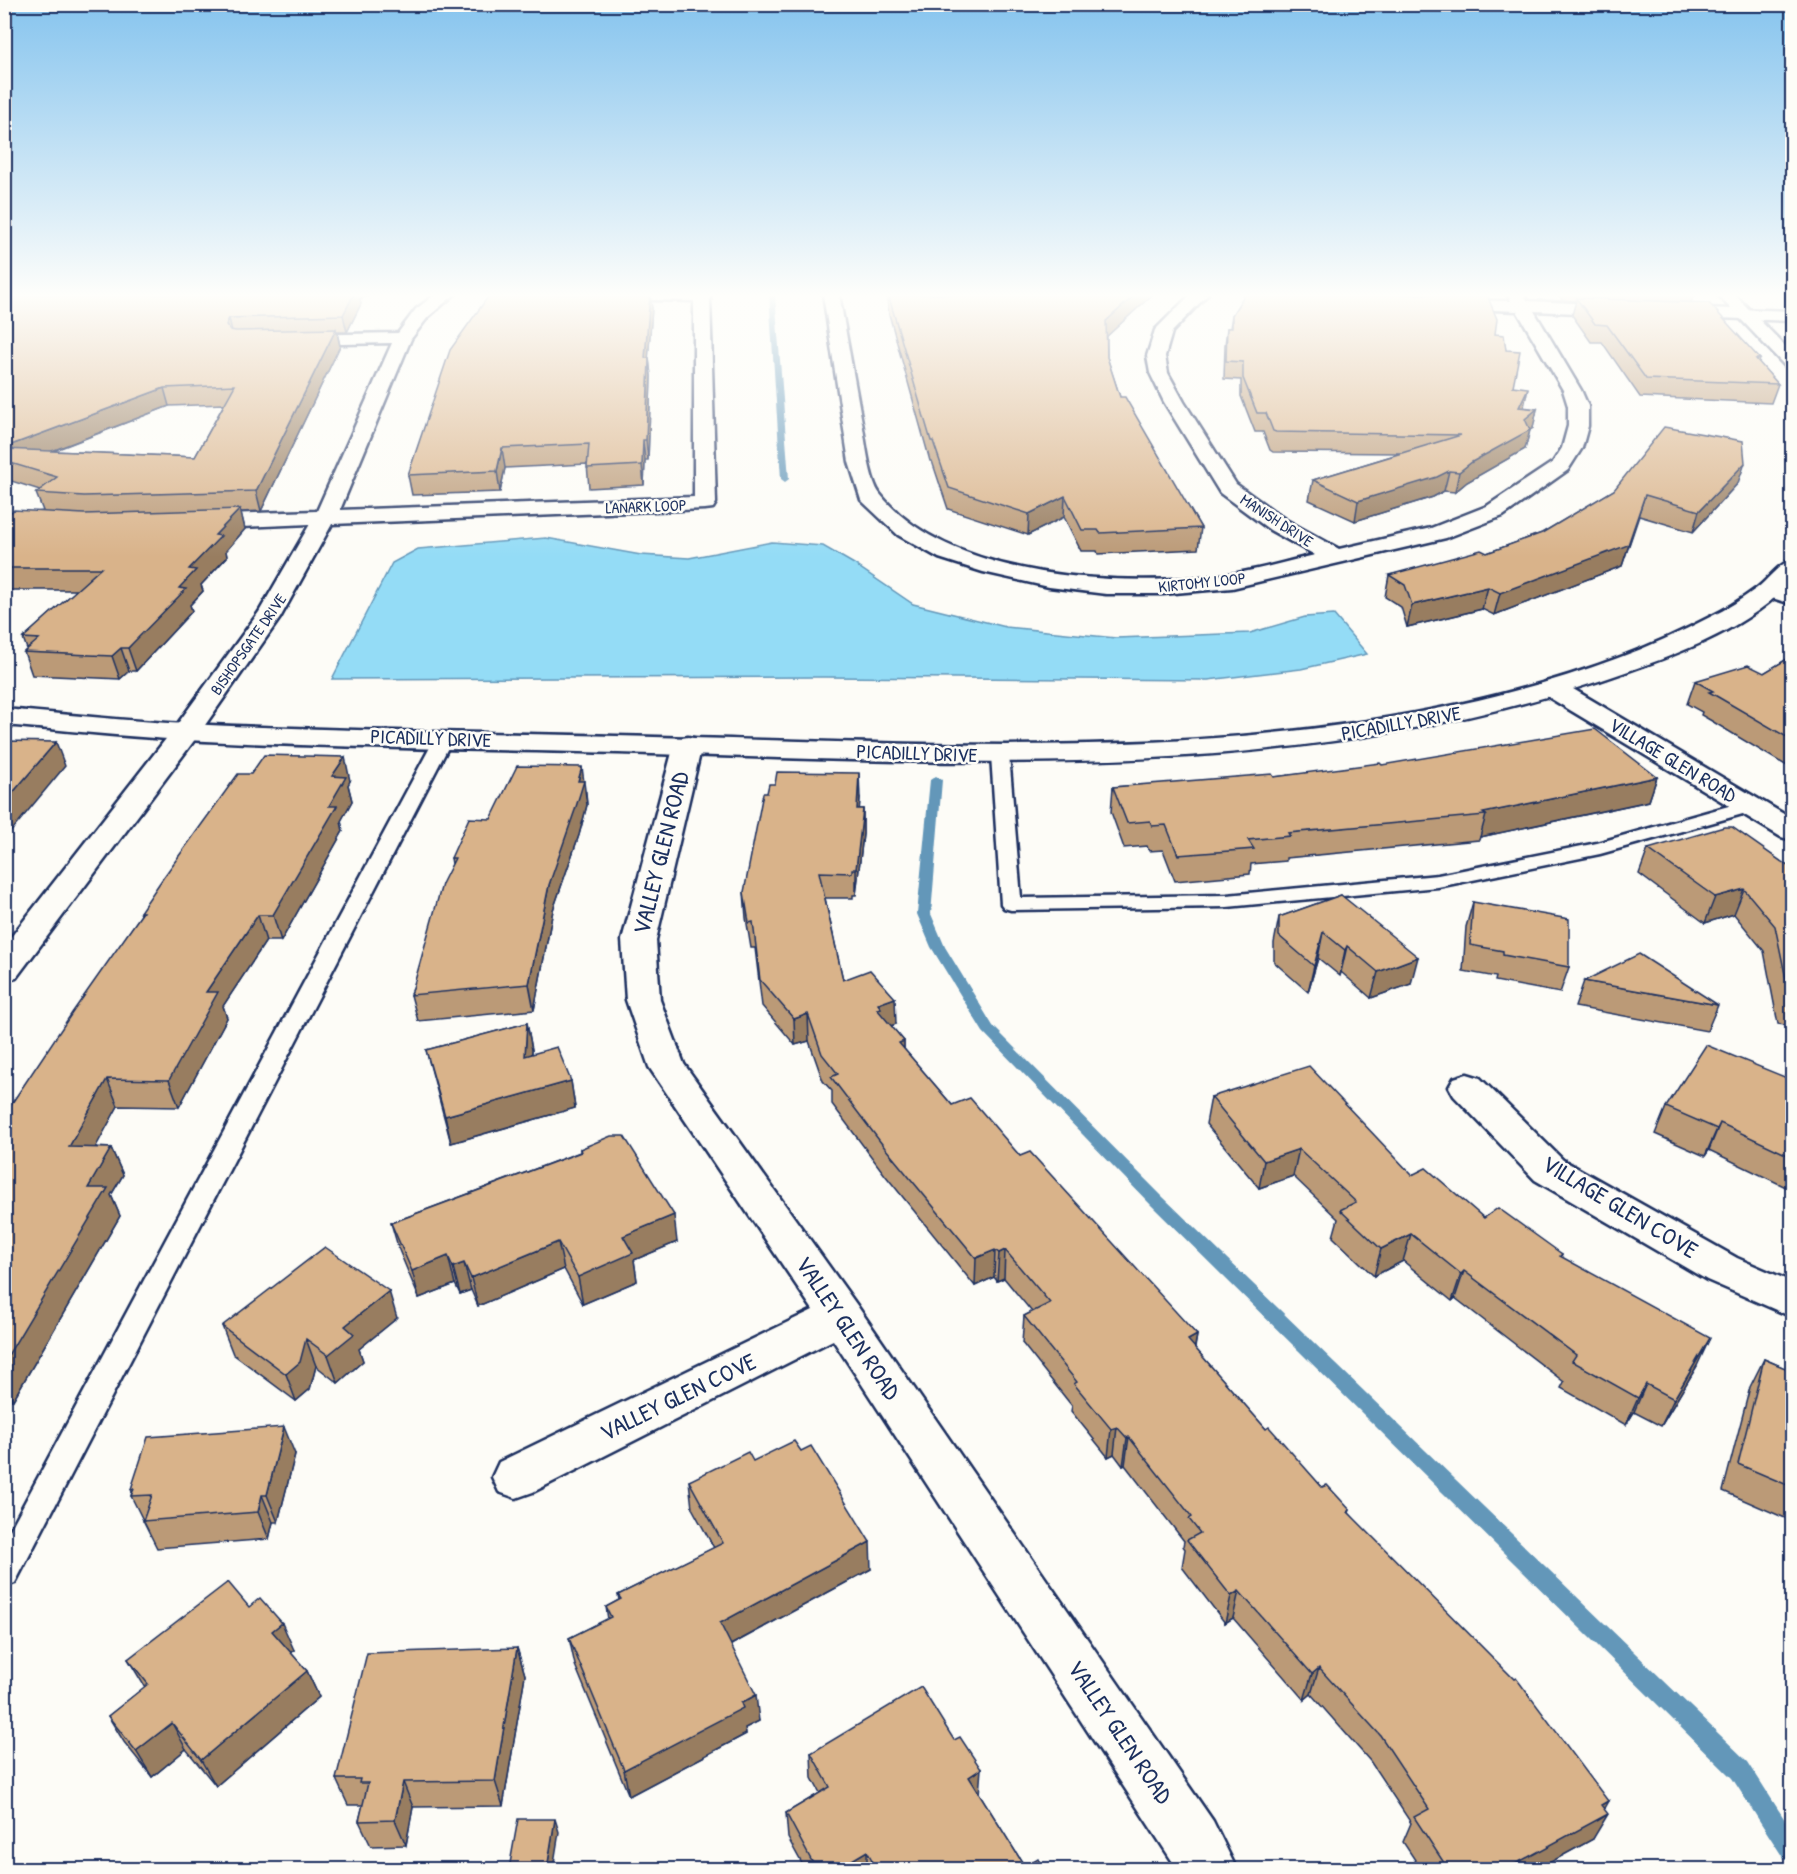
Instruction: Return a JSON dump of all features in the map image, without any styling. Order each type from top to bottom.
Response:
[{"type":"street","name":"BISHOPSGATE DRIVE","points":[[4,970],[186,732],[271,613],[326,518],[384,381]]},
{"type":"street","name":"LANARK LOOP","points":[[326,518],[705,503],[703,381]]},
{"type":"street","name":"KIRTOMY LOOP","points":[[846,381],[859,462],[869,495],[906,530],[947,553],[991,567],[1026,575],[1106,587],[1163,587],[1232,581],[1438,533],[1495,511],[1561,466],[1572,448],[1578,426],[1578,406],[1567,381]]},
{"type":"street","name":"MANISH DRIVE","points":[[1163,381],[1228,488],[1278,525],[1338,558]]},
{"type":"street","points":[[177,523],[326,518]]},
{"type":"street","name":"PICADILLY DRIVE","points":[[4,717],[186,732],[1000,755],[1106,754],[1298,740],[1402,725],[1554,689],[1659,652],[1731,614],[1781,593],[1792,567]]},
{"type":"street","name":"VILLAGE GLEN ROAD","points":[[1554,689],[1792,831]]},
{"type":"street","name":"VALLEY GLEN ROAD","points":[[688,746],[639,940],[643,1000],[667,1067],[841,1316],[1193,1841],[1209,1869]]},
{"type":"street","name":"VILLAGE GLEN COVE","points":[[1467,1087],[1549,1170],[1722,1269],[1792,1300]]},
{"type":"street","name":"VALLEY GLEN COVE","points":[[516,1477],[841,1316]]},
{"type":"lane","points":[[4,1573],[444,738]]},
{"type":"lane","points":[[1000,755],[1011,904],[1227,901],[1438,881],[1600,849],[1750,806]]},
{"type":"water","points":[[546,538],[641,555],[689,558],[772,542],[823,546],[913,604],[1006,627],[1116,638],[1250,633],[1305,617],[1334,615],[1367,654],[1301,669],[1208,680],[824,677],[332,679],[392,563],[418,549]]},
{"type":"building","points":[[4,381],[310,381],[256,491],[84,496],[36,493],[57,477],[4,461],[4,449],[195,457],[235,385],[164,388],[11,445],[4,442]]},
{"type":"building","points":[[439,381],[648,381],[646,440],[643,440],[642,465],[587,468],[589,444],[502,448],[497,471],[408,475]]},
{"type":"building","points":[[914,381],[1115,381],[1120,397],[1125,397],[1201,528],[1100,533],[1098,530],[1082,530],[1065,496],[1029,514],[949,488],[933,441],[931,441]]},
{"type":"building","points":[[1244,381],[1514,381],[1513,386],[1528,388],[1519,407],[1537,409],[1525,419],[1530,430],[1472,462],[1459,472],[1449,471],[1437,477],[1358,501],[1313,480],[1461,435],[1276,432],[1273,431],[1266,413],[1257,413]]},
{"type":"building","points":[[1711,381],[1776,381],[1778,384]]},
{"type":"building","points":[[1664,427],[1743,441],[1745,463],[1699,511],[1645,495],[1628,545],[1500,593],[1488,587],[1412,605],[1405,585],[1389,575],[1481,550],[1487,553],[1542,533],[1614,490]]},
{"type":"building","points":[[240,509],[215,535],[221,536],[189,569],[196,570],[179,588],[186,589],[128,648],[121,648],[112,656],[24,652],[39,639],[23,638],[101,568],[4,568],[4,517],[14,510],[84,514]]},
{"type":"building","points":[[1792,656],[1792,740],[1709,692],[1713,691],[1695,681],[1748,665],[1764,673]]},
{"type":"building","points":[[1595,729],[1657,777],[1483,813],[1486,815],[1288,833],[1290,836],[1248,840],[1254,849],[1178,855],[1166,825],[1152,826],[1150,821],[1127,823],[1113,787],[1272,774],[1274,777],[1380,763],[1382,765]]},
{"type":"building","points":[[4,741],[56,742],[4,803]]},
{"type":"building","points":[[264,755],[345,757],[332,776],[346,777],[329,806],[337,806],[273,915],[258,915],[206,992],[218,992],[169,1080],[107,1079],[69,1147],[111,1148],[88,1188],[108,1188],[4,1362],[4,1115],[143,912],[140,912],[163,878],[238,774],[251,774]]},
{"type":"building","points":[[517,766],[582,767],[578,781],[584,781],[549,885],[529,984],[411,995],[442,884],[455,858],[451,858],[469,818],[491,819]]},
{"type":"building","points":[[777,772],[859,773],[857,809],[863,809],[856,869],[852,869],[852,873],[819,872],[843,980],[870,970],[895,998],[878,1004],[881,1008],[877,1009],[904,1041],[899,1043],[952,1105],[970,1098],[1020,1156],[1030,1152],[1197,1335],[1188,1340],[1266,1429],[1269,1427],[1322,1487],[1327,1485],[1350,1510],[1348,1512],[1514,1679],[1516,1678],[1608,1801],[1601,1805],[1608,1814],[1506,1869],[1448,1869],[1414,1817],[1429,1809],[1380,1735],[1319,1668],[1312,1674],[1239,1591],[1231,1596],[1187,1540],[1200,1533],[1189,1519],[1192,1517],[1129,1437],[1127,1438],[1117,1427],[1111,1429],[1074,1384],[1077,1382],[1024,1316],[1050,1303],[1005,1250],[999,1253],[995,1250],[976,1258],[885,1148],[831,1077],[838,1074],[822,1054],[808,1014],[794,1019],[760,980],[753,922],[749,923],[744,892],[763,793],[767,793],[769,784],[775,784]]},
{"type":"building","points":[[1724,827],[1732,827],[1792,869],[1792,998],[1790,998],[1775,926],[1744,889],[1715,897],[1648,849]]},
{"type":"building","points":[[1341,895],[1418,957],[1378,972],[1347,946],[1345,950],[1323,932],[1314,966],[1279,936],[1279,917]]},
{"type":"building","points":[[1473,902],[1569,919],[1569,967],[1503,955],[1503,951],[1470,945]]},
{"type":"building","points":[[1639,954],[1718,1005],[1584,981]]},
{"type":"building","points":[[527,1023],[525,1056],[557,1047],[571,1081],[445,1116],[426,1050]]},
{"type":"building","points":[[1706,1045],[1792,1080],[1792,1157],[1720,1123],[1717,1129],[1666,1107]]},
{"type":"building","points":[[1309,1066],[1412,1175],[1426,1168],[1484,1218],[1498,1208],[1562,1254],[1560,1256],[1710,1338],[1674,1399],[1646,1384],[1638,1398],[1572,1361],[1576,1355],[1464,1271],[1461,1274],[1411,1234],[1381,1249],[1340,1210],[1356,1202],[1299,1149],[1264,1161],[1211,1097]]},
{"type":"building","points":[[611,1136],[624,1136],[674,1215],[623,1236],[633,1253],[578,1277],[558,1242],[471,1278],[464,1263],[453,1267],[448,1256],[412,1271],[391,1223],[581,1152],[580,1149]]},
{"type":"building","points":[[325,1247],[389,1291],[345,1326],[354,1334],[328,1355],[306,1339],[300,1362],[286,1374],[222,1326]]},
{"type":"building","points":[[1764,1359],[1792,1371],[1792,1487],[1738,1464]]},
{"type":"building","points":[[284,1427],[267,1495],[262,1495],[258,1512],[143,1521],[152,1495],[131,1496],[134,1489],[131,1489],[148,1437]]},
{"type":"building","points":[[794,1441],[801,1451],[811,1446],[870,1542],[720,1623],[756,1695],[741,1703],[743,1708],[624,1770],[569,1638],[611,1617],[606,1607],[621,1599],[618,1595],[723,1543],[689,1481],[748,1452],[753,1461]]},
{"type":"building","points":[[228,1582],[249,1607],[260,1598],[282,1623],[272,1631],[307,1671],[201,1760],[172,1723],[136,1751],[108,1716],[148,1684],[128,1659]]},
{"type":"building","points":[[517,1648],[495,1781],[403,1782],[395,1820],[359,1821],[368,1783],[359,1783],[360,1779],[336,1779],[367,1653]]},
{"type":"building","points":[[921,1687],[954,1740],[960,1737],[981,1769],[969,1777],[1025,1867],[1038,1859],[1044,1869],[877,1869],[867,1851],[837,1869],[816,1869],[786,1813],[830,1787],[811,1753]]},
{"type":"building","points":[[518,1819],[555,1819],[547,1869],[509,1869]]},
{"type":"waterway","points":[[778,381],[785,479]]},
{"type":"waterway","points":[[936,780],[924,914],[938,947],[988,1029],[1157,1201],[1740,1770],[1792,1851]]}]
